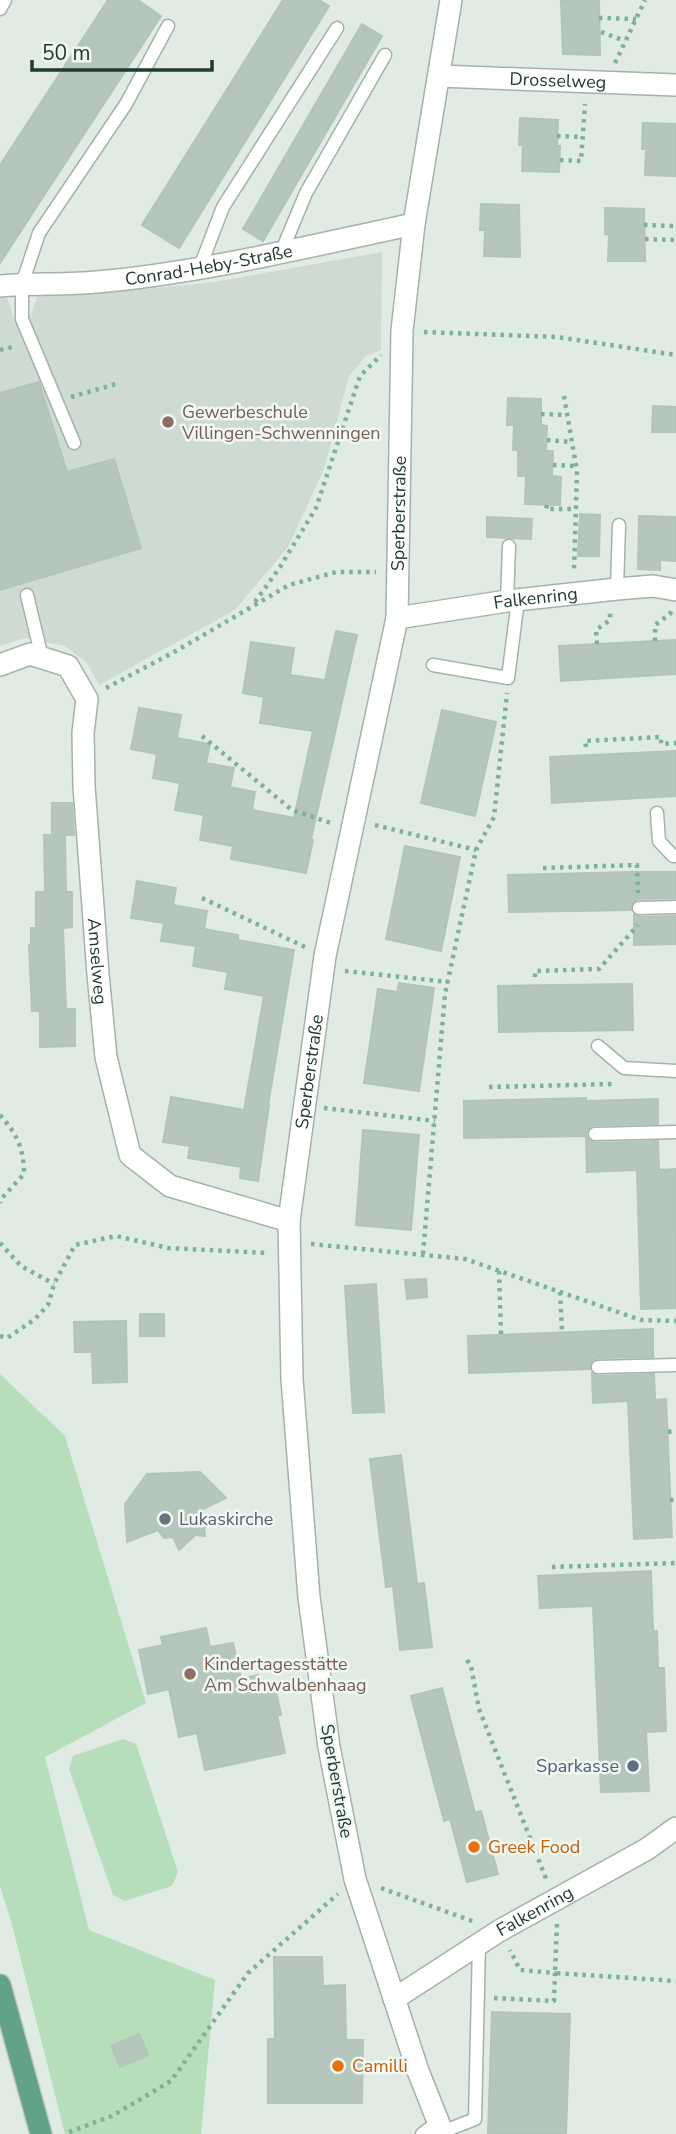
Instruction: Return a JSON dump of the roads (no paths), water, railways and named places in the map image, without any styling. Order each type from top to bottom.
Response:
[{"type":"main road","points":[[0,1985],[41,2134]]},
{"type":"street","name":"Sperberstraße","points":[[436,2131],[355,1879],[329,1747],[309,1597],[292,1379],[289,1221],[324,962],[397,618],[402,341],[414,225],[451,0]]},
{"type":"street","name":"Drosselweg","points":[[439,76],[676,85]]},
{"type":"street","name":"Conrad-Heby-Straße","points":[[0,286],[96,282],[201,267],[414,225]]},
{"type":"street","name":"Falkenring","points":[[397,618],[573,593],[653,586],[674,598]]},
{"type":"street","points":[[0,665],[30,654],[42,658]]},
{"type":"street","name":"Amselweg","points":[[42,658],[68,666],[86,699],[83,733],[84,786],[106,1057],[130,1155],[170,1186],[289,1221]]},
{"type":"street","name":"Falkenring","points":[[394,1999],[499,1931],[551,1909],[676,1828]]},
{"type":"lane","points":[[0,9],[5,0]]},
{"type":"lane","points":[[74,443],[22,319],[22,284],[39,233],[126,104],[168,26]]},
{"type":"lane","points":[[201,267],[223,207],[337,28]]},
{"type":"lane","points":[[281,253],[306,193],[385,55]]},
{"type":"lane","points":[[613,589],[619,526]]},
{"type":"lane","points":[[433,665],[508,678],[512,601],[509,546]]},
{"type":"lane","points":[[27,595],[42,658]]},
{"type":"lane","points":[[657,813],[659,841],[676,856]]},
{"type":"lane","points":[[639,908],[676,907]]},
{"type":"lane","points":[[598,1046],[624,1068],[676,1071]]},
{"type":"lane","points":[[594,1134],[676,1132]]},
{"type":"lane","points":[[598,1367],[676,1365]]},
{"type":"lane","points":[[436,2131],[475,2119],[479,1944]]},
{"type":"place","name":"Gewerbeschule Villingen-Schwenningen","points":[[168,422]]},
{"type":"place","name":"Lukaskirche","points":[[165,1519]]},
{"type":"place","name":"Kindertagesstätte Am Schwalbenhaag","points":[[190,1674]]},
{"type":"place","name":"Sparkasse","points":[[633,1766]]},
{"type":"place","name":"Greek Food","points":[[474,1847]]},
{"type":"place","name":"Camilli","points":[[338,2066]]}]
